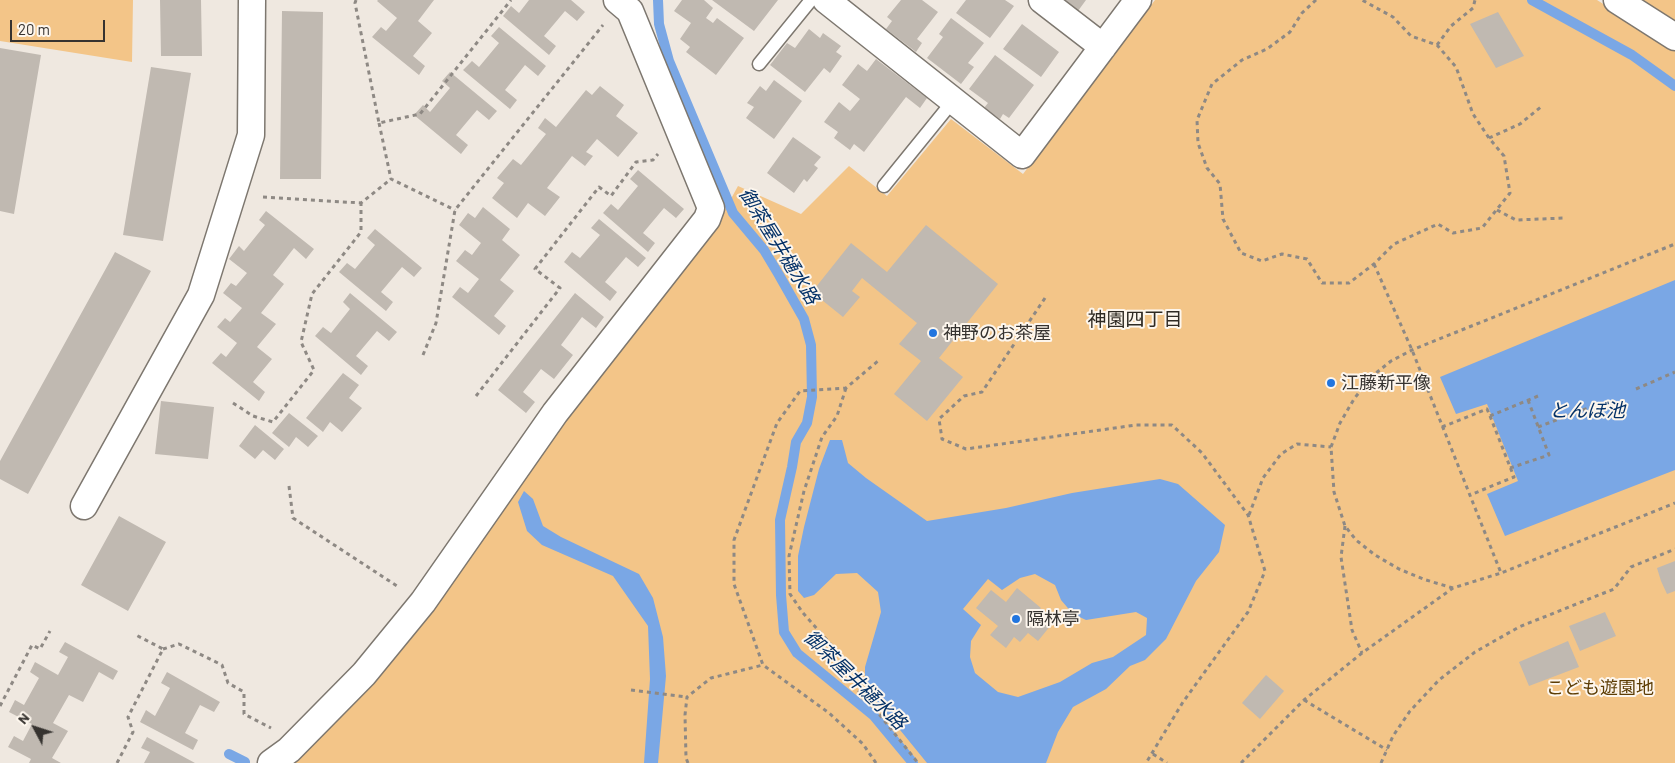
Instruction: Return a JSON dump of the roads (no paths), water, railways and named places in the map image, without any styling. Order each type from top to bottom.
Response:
[{"type":"street","points":[[84,506],[201,295],[251,135],[252,0]]},
{"type":"street","points":[[826,0],[1022,155],[1138,0]]},
{"type":"street","points":[[1042,0],[1103,47]]},
{"type":"street","points":[[1617,0],[1675,37]]},
{"type":"street","points":[[280,756],[364,674],[422,602],[556,413],[707,219],[711,208],[630,11],[619,2]]},
{"type":"lane","points":[[759,64],[811,0]]},
{"type":"lane","points":[[884,186],[953,101]]},
{"type":"water","name":"とんぼ池","points":[[1675,280],[1675,470],[1505,536],[1487,494],[1518,481],[1487,404],[1456,414],[1440,377]]},
{"type":"water","points":[[830,440],[842,440],[848,463],[927,521],[1006,508],[1072,493],[1160,479],[1178,484],[1225,525],[1219,552],[1196,581],[1166,639],[1145,660],[1130,666],[1106,689],[1073,707],[1058,732],[1046,763],[927,763],[865,687],[865,667],[881,612],[878,592],[857,573],[836,574],[814,595],[804,598],[798,591],[798,556],[819,469]],"holes":[[[1035,574],[1055,585],[1061,600],[1073,614],[1086,620],[1136,612],[1147,618],[1146,635],[1113,657],[1092,663],[1060,682],[1018,697],[998,692],[975,673],[970,657],[971,641],[981,625],[963,609],[988,579],[1002,590],[1020,578]]]},
{"type":"water","points":[[524,491],[533,499],[543,526],[561,537],[639,574],[653,598],[663,637],[666,676],[658,763],[644,763],[650,679],[648,626],[613,576],[542,545],[527,531],[518,502]]},
{"type":"waterway","name":"御茶屋井樋水路","points":[[658,0],[659,24],[669,61],[733,213],[764,250],[779,275],[804,319],[811,345],[812,397],[807,423],[796,442],[780,520],[781,595],[784,632],[797,653],[874,716],[913,763]]},
{"type":"waterway","points":[[1532,0],[1632,55],[1675,86]]},
{"type":"waterway","points":[[229,754],[245,762]]},
{"type":"place","name":"神野のお茶屋","points":[[933,333]]},
{"type":"place","name":"江藤新平像","points":[[1331,383]]},
{"type":"place","name":"隔林亭","points":[[1016,619]]},
{"type":"district","name":"神園四丁目","points":[[1135,320]]},
{"type":"park label","name":"こども遊園地","points":[[1600,688]]}]
